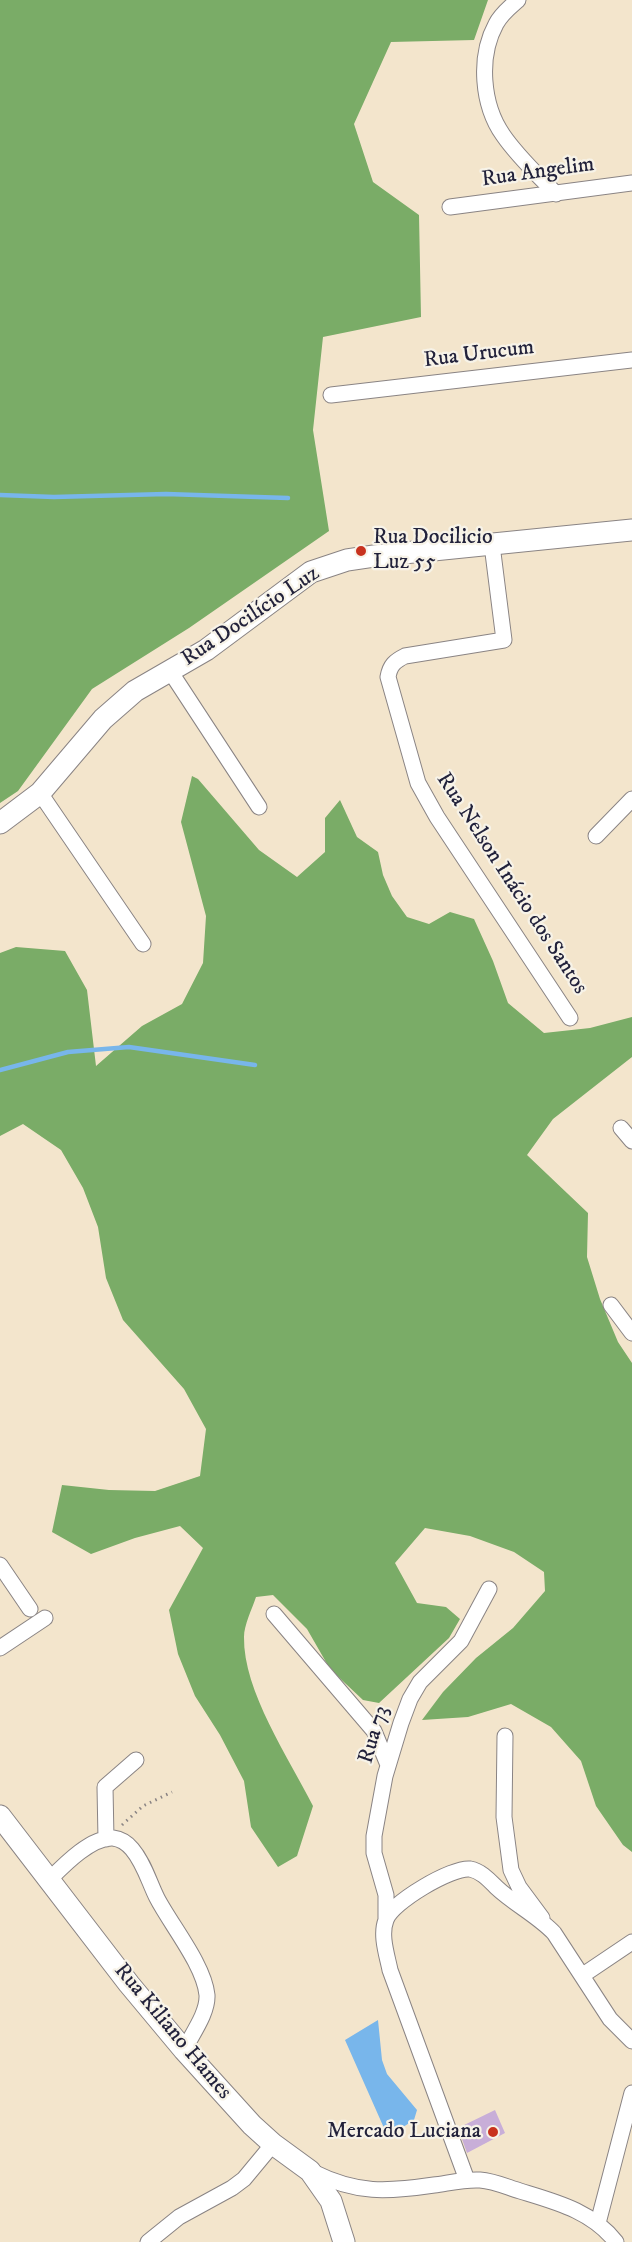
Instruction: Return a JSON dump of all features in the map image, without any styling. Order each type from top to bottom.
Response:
[{"type":"main road","name":"Rua Docilício Luz","points":[[0,823],[40,793],[61,771],[92,731],[122,700],[228,635],[311,572],[328,565],[375,556],[632,530]]},
{"type":"main road","name":"Rua Kiliano Hames","points":[[0,1816],[129,1984],[184,2050],[273,2144],[310,2171],[331,2201],[344,2242]]},
{"type":"street","points":[[518,0],[497,23],[491,36],[485,68],[488,103],[502,134],[556,194]]},
{"type":"street","name":"Rua Angelim","points":[[450,207],[632,183]]},
{"type":"street","name":"Rua Urucum","points":[[331,396],[632,360]]},
{"type":"street","name":"Rua Nelson Inácio dos Santos","points":[[492,545],[504,640],[405,656],[395,661],[388,677],[418,783],[437,817],[570,1018]]},
{"type":"street","points":[[170,671],[259,807]]},
{"type":"street","points":[[40,793],[142,944]]},
{"type":"street","points":[[596,836],[632,799]]},
{"type":"street","points":[[621,1128],[632,1141]]},
{"type":"street","points":[[611,1305],[632,1334]]},
{"type":"street","points":[[0,1565],[30,1609]]},
{"type":"street","name":"Rua 73","points":[[467,2180],[390,1970],[385,1947],[386,1895],[374,1853],[374,1836],[388,1765],[410,1699],[420,1682],[461,1641],[489,1589]]},
{"type":"street","points":[[274,1614],[374,1731],[388,1765]]},
{"type":"street","points":[[0,1648],[45,1618]]},
{"type":"street","points":[[505,1736],[504,1817],[511,1870],[519,1887],[583,1975],[610,2019],[632,2041]]},
{"type":"street","points":[[109,1839],[105,1787],[136,1760]]},
{"type":"street","points":[[49,1880],[70,1859],[92,1845],[109,1839],[120,1840],[134,1851],[162,1908],[184,1941],[203,1981],[207,2000],[205,2009],[184,2050]]},
{"type":"street","points":[[386,1919],[394,1907],[449,1872],[471,1869],[481,1873],[517,1906],[547,1925]]},
{"type":"street","points":[[583,1975],[632,1942]]},
{"type":"street","points":[[598,2223],[632,2093]]},
{"type":"street","points":[[148,2242],[179,2217],[244,2179],[273,2144]]},
{"type":"street","points":[[310,2171],[336,2184],[369,2190],[414,2188],[467,2180],[494,2183],[582,2212],[598,2223],[616,2242]]},
{"type":"path","points":[[109,1839],[132,1814],[172,1792]]},
{"type":"green space","points":[[0,0],[488,0],[474,40],[391,42],[354,124],[373,182],[419,215],[421,317],[323,337],[313,430],[329,531],[189,628],[92,689],[18,791],[0,803]]},
{"type":"green space","points":[[192,776],[198,779],[259,850],[297,877],[325,852],[325,818],[340,800],[357,837],[378,852],[383,875],[392,896],[407,917],[429,924],[450,912],[474,919],[493,961],[508,1003],[544,1033],[590,1028],[632,1017],[632,1057],[553,1119],[527,1155],[588,1213],[587,1257],[600,1299],[618,1342],[632,1363],[632,1852],[623,1845],[596,1806],[581,1761],[551,1727],[511,1704],[468,1717],[422,1720],[443,1692],[476,1658],[513,1628],[545,1591],[544,1572],[514,1552],[470,1536],[425,1528],[395,1563],[417,1603],[446,1607],[460,1619],[449,1638],[379,1703],[363,1700],[330,1669],[307,1629],[273,1595],[256,1597],[244,1632],[246,1658],[251,1679],[269,1724],[313,1806],[297,1856],[278,1867],[251,1827],[244,1781],[220,1735],[195,1696],[178,1654],[169,1610],[203,1548],[180,1526],[135,1538],[91,1554],[52,1532],[62,1485],[109,1490],[155,1491],[200,1476],[206,1429],[184,1389],[123,1320],[106,1278],[98,1227],[83,1188],[61,1150],[23,1124],[0,1136],[0,953],[16,947],[65,951],[87,990],[96,1066],[142,1026],[182,1004],[203,963],[206,916],[181,822]]},
{"type":"water","points":[[378,2020],[382,2060],[387,2074],[417,2110],[414,2120],[389,2133],[384,2128],[345,2040]]},
{"type":"building","points":[[495,2110],[505,2133],[467,2153],[458,2128]]},
{"type":"waterway","points":[[0,495],[54,497],[166,494],[288,498]]},
{"type":"waterway","points":[[0,1070],[68,1052],[129,1047],[255,1065]]},
{"type":"place","name":"Rua Docilicio Luz 55","points":[[361,551]]},
{"type":"place","name":"Mercado Luciana","points":[[493,2132]]}]
